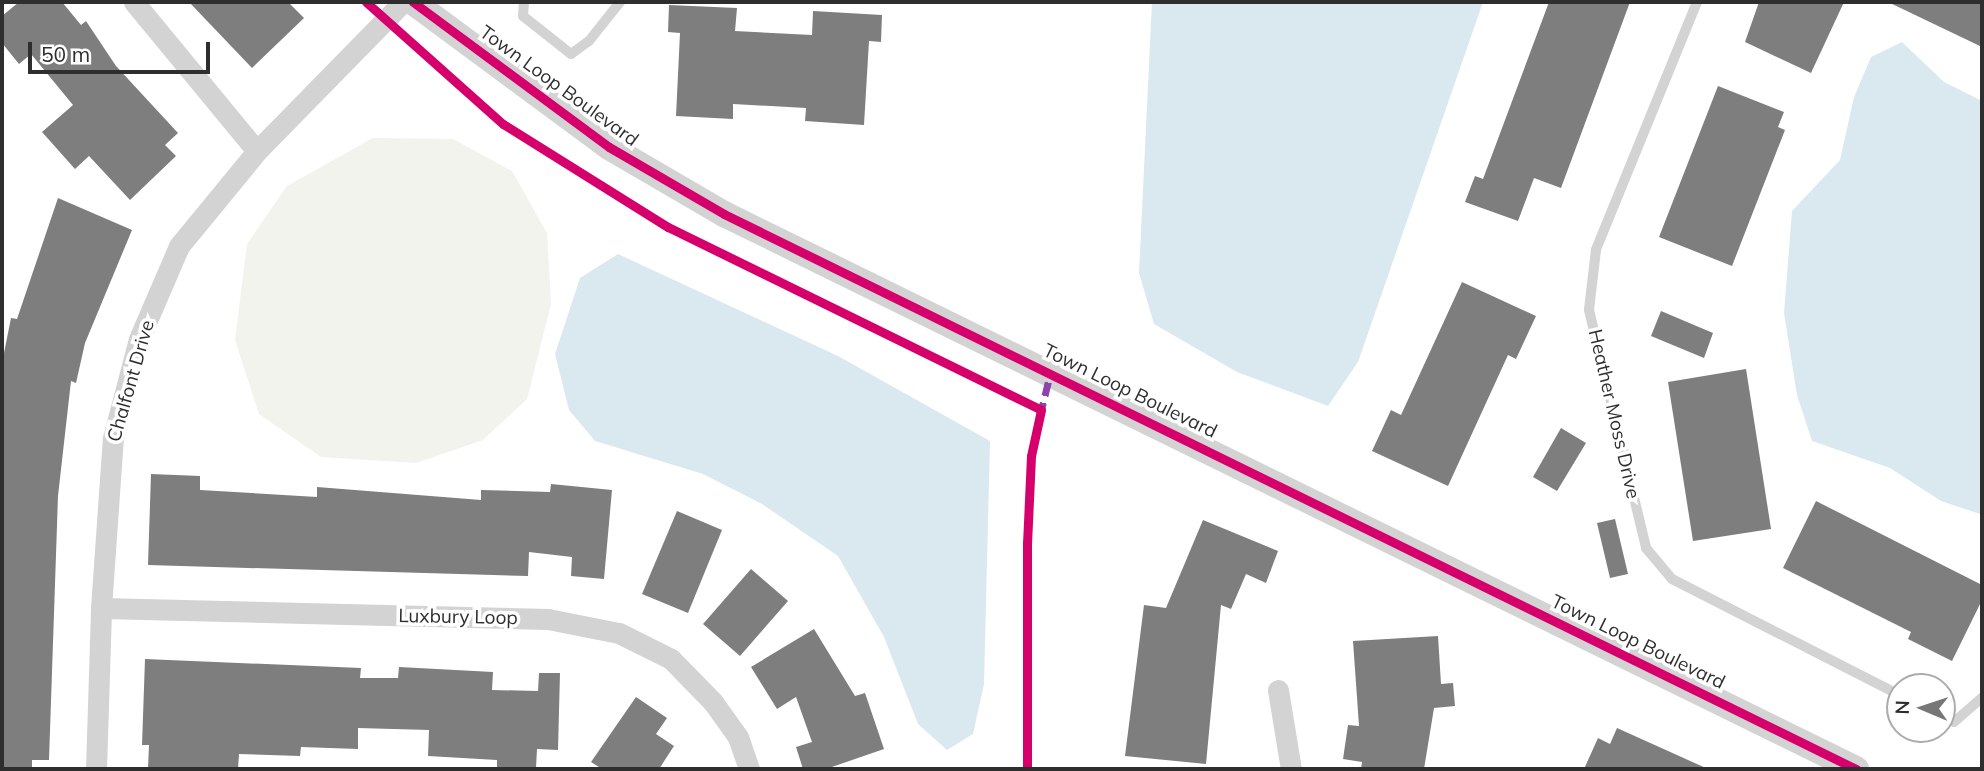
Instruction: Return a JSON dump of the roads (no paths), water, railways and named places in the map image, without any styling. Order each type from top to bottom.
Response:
[{"type":"street","points":[[134,2],[257,152]]},
{"type":"street","name":"Chalfont Drive","points":[[96,769],[101,608],[113,438],[139,339],[179,246],[257,152],[403,2]]},
{"type":"street","name":"Town Loop Boulevard","points":[[414,2],[609,147],[724,214],[1856,769]]},
{"type":"street","name":"Luxbury Loop","points":[[101,608],[548,619],[619,632],[671,659],[713,702],[738,737],[749,769]]},
{"type":"street","points":[[1278,690],[1292,769]]},
{"type":"lane","points":[[524,2],[523,16],[571,54],[589,41],[620,2]]},
{"type":"lane","name":"Heather Moss Drive","points":[[1697,2],[1596,250],[1589,310],[1646,548],[1672,579],[1886,688]]},
{"type":"lane","points":[[1956,720],[1982,698]]}]
